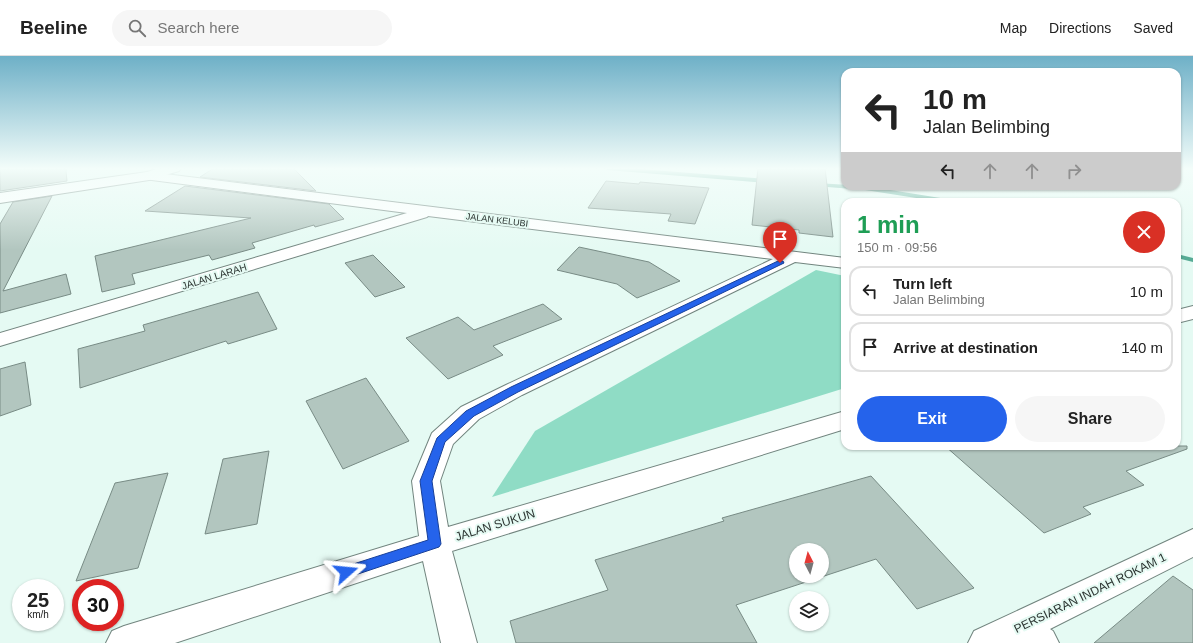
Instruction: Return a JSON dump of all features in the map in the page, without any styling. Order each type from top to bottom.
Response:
[{"type":"street","points":[[0,198],[18,195]]},
{"type":"street","name":"JALAN KELUBI","points":[[299,195],[841,262]]},
{"type":"street","name":"JALAN LARAH","points":[[0,340],[428,212]]},
{"type":"street","points":[[458,643],[435,544],[426,481],[440,440],[470,413],[514,390],[794,256]]},
{"type":"street","points":[[1181,316],[1193,312]]},
{"type":"street","name":"JALAN SUKUN","points":[[124,643],[435,544],[841,421]]},
{"type":"street","name":"PERSIARAN INDAH ROKAM 1","points":[[986,643],[1031,635],[1193,542]]},
{"type":"green space","points":[[816,270],[841,275],[841,389],[492,497],[535,431]]},
{"type":"building","points":[[170,195],[260,195],[329,204],[344,219],[315,227],[314,225],[252,243],[255,248],[212,260],[209,255],[132,274],[135,284],[102,292],[95,256],[251,218],[145,211]]},
{"type":"building","points":[[596,195],[706,195],[695,224],[668,221],[671,214],[588,208]]},
{"type":"building","points":[[755,195],[828,195],[833,237],[799,233],[799,230],[752,225]]},
{"type":"building","points":[[52,196],[3,291],[66,274],[71,294],[0,313],[0,224],[13,202]]},
{"type":"building","points":[[579,247],[649,262],[680,281],[637,298],[617,284],[557,270]]},
{"type":"building","points":[[373,255],[405,287],[375,297],[345,263]]},
{"type":"building","points":[[258,292],[277,329],[228,344],[226,341],[80,388],[78,349],[145,331],[143,325]]},
{"type":"building","points":[[543,304],[562,319],[493,346],[503,355],[448,379],[406,338],[458,317],[474,330]]},
{"type":"building","points":[[25,362],[31,405],[0,416],[0,369]]},
{"type":"building","points":[[366,378],[409,441],[343,469],[306,401]]},
{"type":"building","points":[[1181,446],[1187,446],[1187,449],[1126,471],[1144,485],[1083,507],[1091,514],[1044,533],[950,450],[1181,450]]},
{"type":"building","points":[[269,451],[257,524],[205,534],[223,459]]},
{"type":"building","points":[[168,473],[138,568],[86,579],[77,579],[115,483]]},
{"type":"building","points":[[871,476],[974,588],[917,609],[876,559],[829,574],[829,543],[789,543],[789,583],[803,583],[736,605],[757,643],[516,643],[510,621],[608,590],[595,560],[724,521],[722,518]]},
{"type":"building","points":[[1173,576],[1193,590],[1193,643],[1094,643]]},
{"type":"waterway","points":[[911,195],[928,198]]},
{"type":"waterway","points":[[1181,257],[1193,260]]},
{"type":"route","points":[[346,572],[435,544],[426,481],[440,440],[470,413],[514,390],[780,263]]}]
